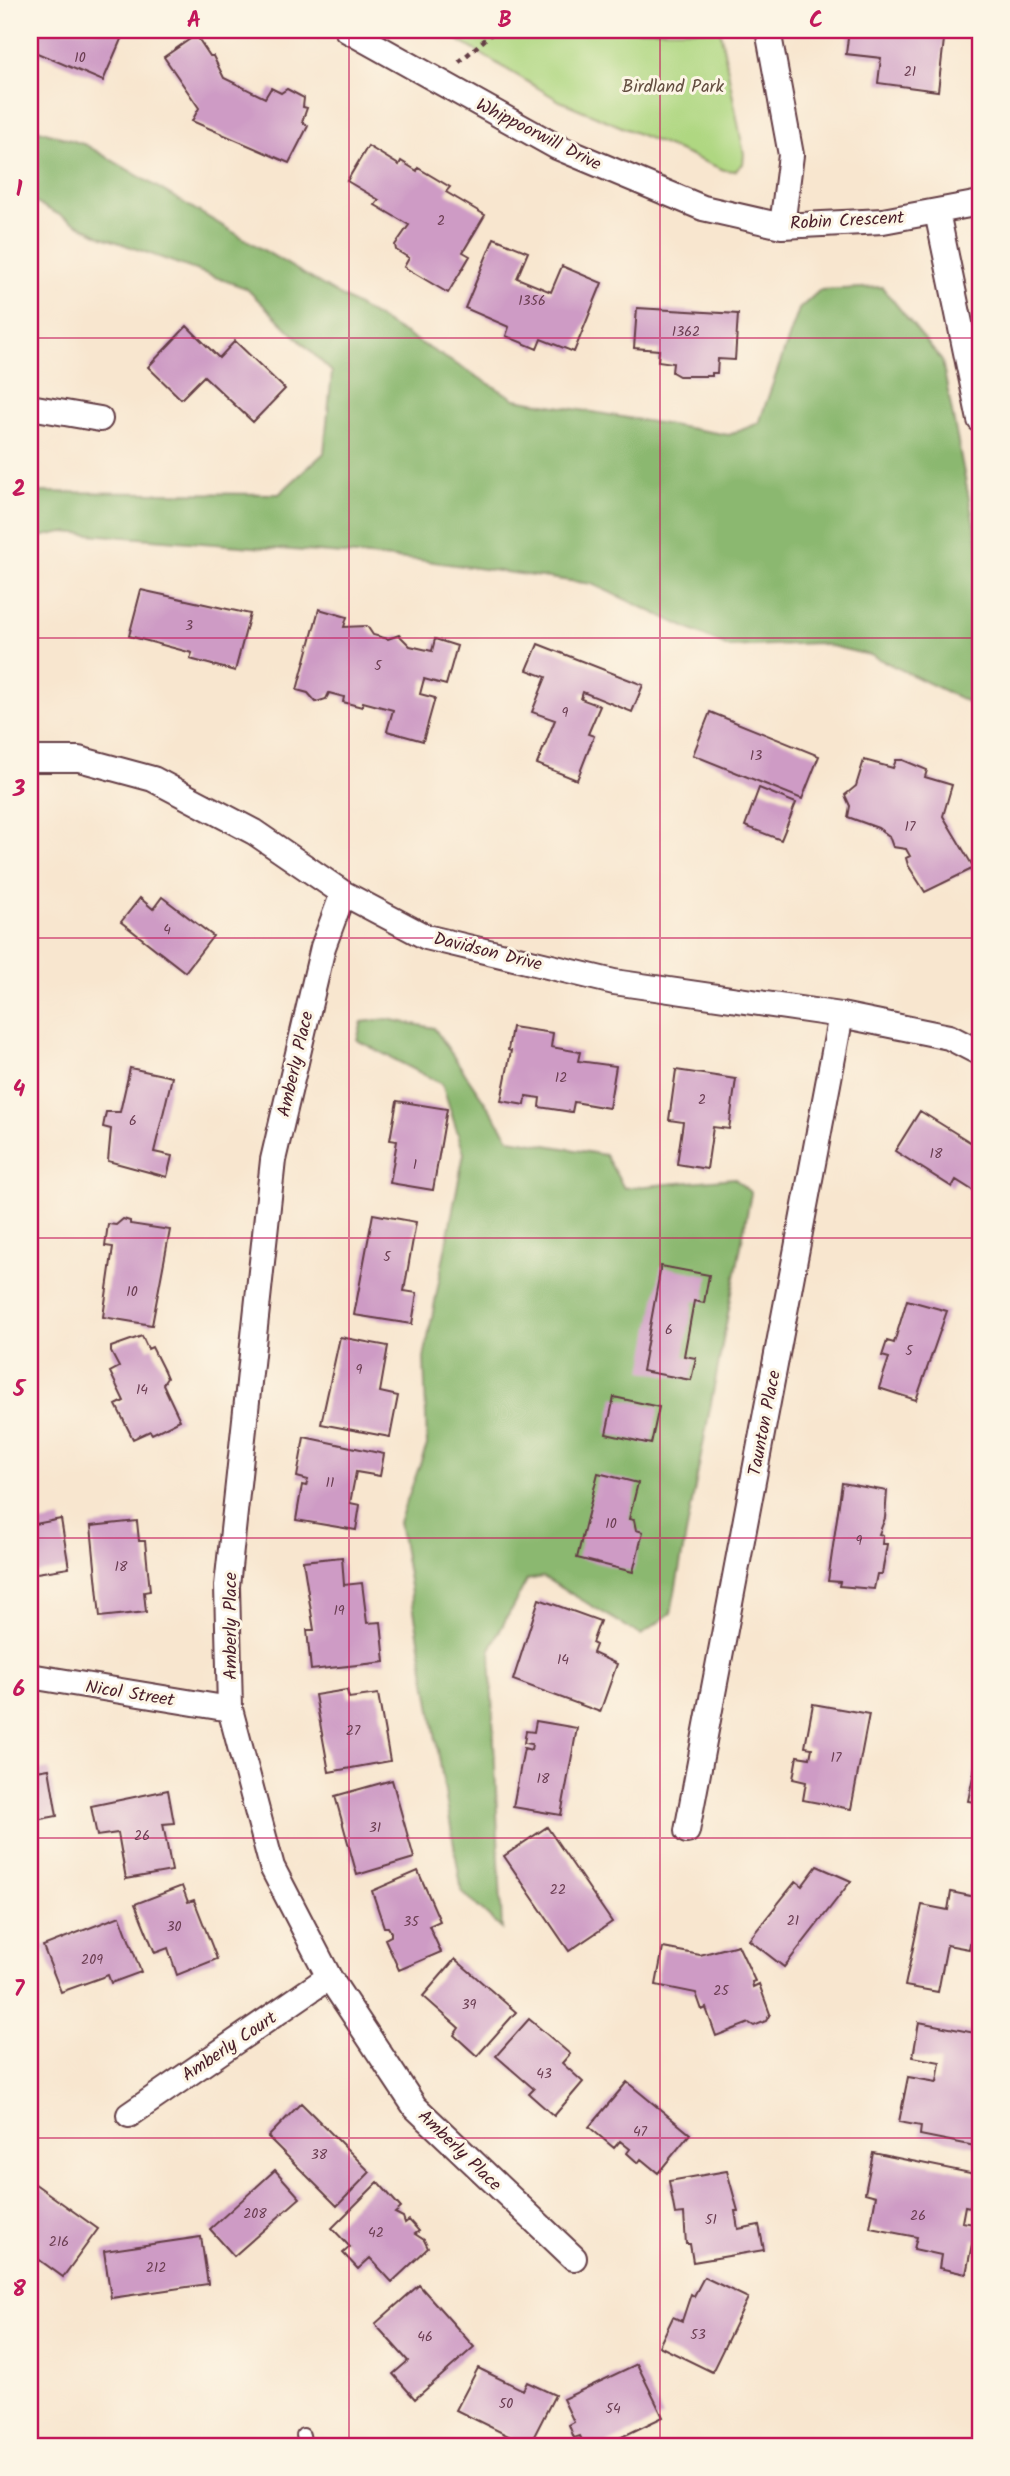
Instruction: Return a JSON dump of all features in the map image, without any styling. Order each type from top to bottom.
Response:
[{"type":"street","name":"Whippoorwill Drive","points":[[347,30],[557,147],[703,208],[782,226]]},
{"type":"street","name":"Robin Crescent","points":[[768,30],[791,155],[782,226],[883,221],[980,203]]},
{"type":"street","points":[[937,212],[980,420]]},
{"type":"street","points":[[30,407],[100,419]]},
{"type":"street","name":"Davidson Drive","points":[[30,759],[79,759],[153,779],[254,832],[344,893],[426,937],[614,982],[841,1015],[949,1037],[980,1053]]},
{"type":"street","name":"Amberly Place","points":[[344,893],[324,947],[272,1160],[227,1586],[230,1709],[272,1867],[329,1977],[415,2107],[574,2258]]},
{"type":"street","name":"Taunton Place","points":[[687,1831],[841,1015]]},
{"type":"street","name":"Nicol Street","points":[[30,1676],[230,1709]]},
{"type":"street","name":"Amberly Court","points":[[129,2115],[329,1977]]},
{"type":"path","points":[[438,81],[496,30]]},
{"type":"green space","name":"Birdland Park","points":[[441,30],[720,30],[744,154],[743,164],[735,171],[724,170],[560,101]]},
{"type":"green space","points":[[30,127],[86,145],[515,399],[729,435],[759,423],[799,309],[820,290],[882,287],[942,361],[980,555],[980,708],[873,656],[818,643],[728,647],[592,584],[419,560],[63,532],[30,539],[30,492],[279,494],[324,453],[332,372],[246,288],[103,237],[30,200]]},
{"type":"green space","points":[[387,1019],[434,1028],[510,1139],[605,1155],[624,1188],[734,1178],[751,1193],[671,1613],[641,1635],[543,1577],[527,1580],[490,1649],[502,1929],[462,1892],[399,1522],[427,1445],[424,1358],[464,1153],[442,1084],[357,1040],[362,1022]]},
{"type":"building","points":[[38,30],[125,30],[103,81],[30,50]]},
{"type":"building","points":[[849,30],[945,31],[938,91],[878,83],[881,58],[846,54]]},
{"type":"building","points":[[196,35],[210,56],[213,56],[224,78],[265,98],[271,88],[281,93],[287,89],[304,98],[303,107],[307,108],[302,122],[308,126],[289,163],[192,121],[199,108],[164,57]]},
{"type":"building","points":[[368,146],[399,165],[401,161],[417,171],[418,168],[450,187],[446,192],[485,215],[463,252],[470,256],[448,293],[404,267],[409,258],[396,250],[395,245],[409,225],[375,205],[379,200],[347,181]]},
{"type":"building","points":[[494,238],[528,252],[517,278],[551,292],[562,266],[602,283],[574,352],[541,339],[537,349],[506,336],[509,327],[465,308]]},
{"type":"building","points":[[637,308],[738,314],[735,360],[718,359],[717,373],[712,373],[712,376],[679,376],[672,372],[673,363],[658,361],[659,350],[634,348]]},
{"type":"building","points":[[187,326],[219,358],[235,341],[285,389],[253,422],[204,376],[181,399],[148,367]]},
{"type":"building","points":[[141,590],[250,614],[235,671],[190,659],[192,653],[129,636]]},
{"type":"building","points":[[319,609],[347,617],[344,627],[367,626],[373,635],[388,639],[399,635],[410,646],[432,651],[435,639],[457,646],[446,685],[424,679],[420,694],[435,698],[423,741],[387,731],[393,710],[363,702],[362,707],[343,702],[344,697],[329,693],[326,699],[316,702],[308,693],[297,690]]},
{"type":"building","points":[[538,644],[643,685],[632,712],[583,692],[581,699],[600,706],[588,734],[594,736],[577,780],[537,764],[555,720],[532,712],[546,677],[527,670]]},
{"type":"building","points":[[710,712],[819,756],[802,799],[693,755]]},
{"type":"building","points":[[864,760],[893,768],[896,760],[903,760],[927,770],[925,777],[952,785],[943,816],[974,868],[925,892],[908,865],[906,858],[910,856],[906,849],[893,847],[889,836],[878,828],[848,817],[850,806],[845,795],[856,786]]},
{"type":"building","points":[[759,788],[796,803],[781,840],[745,826]]},
{"type":"building","points":[[162,897],[213,936],[185,972],[121,922],[140,898],[153,909]]},
{"type":"building","points":[[512,1027],[553,1033],[551,1047],[580,1052],[578,1061],[616,1066],[609,1108],[574,1102],[572,1112],[539,1107],[540,1098],[526,1096],[525,1105],[501,1101],[511,1051],[508,1050]]},
{"type":"building","points":[[130,1068],[172,1077],[154,1152],[172,1156],[167,1177],[108,1161],[111,1129],[103,1127],[106,1112],[120,1112]]},
{"type":"building","points":[[676,1070],[736,1079],[729,1129],[713,1127],[707,1169],[677,1164],[683,1122],[669,1120]]},
{"type":"building","points":[[397,1101],[447,1109],[433,1190],[390,1183],[397,1141],[390,1140]]},
{"type":"building","points":[[920,1111],[978,1147],[973,1154],[980,1159],[980,1195],[956,1180],[952,1187],[895,1151]]},
{"type":"building","points":[[373,1214],[416,1222],[404,1291],[417,1293],[412,1324],[354,1315]]},
{"type":"building","points":[[123,1219],[130,1221],[130,1224],[170,1230],[152,1325],[103,1317],[113,1247],[105,1246],[108,1224],[116,1225]]},
{"type":"building","points":[[661,1266],[709,1275],[704,1303],[694,1301],[684,1356],[696,1358],[691,1380],[642,1371]]},
{"type":"building","points":[[907,1300],[947,1311],[916,1400],[879,1388],[889,1358],[882,1356],[887,1341],[894,1343]]},
{"type":"building","points":[[142,1336],[148,1349],[152,1347],[164,1371],[167,1378],[163,1384],[180,1420],[152,1434],[150,1431],[133,1439],[116,1405],[124,1401],[110,1372],[119,1367],[111,1347]]},
{"type":"building","points":[[340,1337],[388,1346],[380,1392],[398,1396],[390,1437],[321,1424]]},
{"type":"building","points":[[614,1397],[659,1407],[651,1444],[606,1434]]},
{"type":"building","points":[[304,1437],[384,1454],[380,1476],[356,1472],[350,1503],[360,1505],[356,1530],[296,1520],[302,1485],[306,1486],[308,1480],[297,1477]]},
{"type":"building","points":[[598,1473],[638,1483],[629,1519],[634,1520],[636,1530],[643,1532],[633,1572],[577,1558]]},
{"type":"building","points":[[842,1483],[887,1491],[885,1518],[879,1534],[883,1535],[882,1544],[887,1544],[882,1574],[877,1574],[874,1589],[839,1586],[840,1582],[828,1581]]},
{"type":"building","points":[[61,1519],[69,1568],[30,1574],[30,1525]]},
{"type":"building","points":[[137,1521],[139,1541],[145,1541],[150,1591],[144,1592],[146,1612],[100,1617],[91,1526]]},
{"type":"building","points":[[342,1557],[344,1585],[362,1583],[367,1623],[381,1622],[385,1662],[311,1670],[307,1630],[314,1630],[303,1561]]},
{"type":"building","points":[[539,1599],[600,1621],[592,1643],[596,1645],[593,1653],[617,1664],[600,1712],[513,1680]]},
{"type":"building","points":[[347,1690],[349,1698],[378,1694],[390,1761],[329,1772],[315,1695]]},
{"type":"building","points":[[813,1704],[869,1714],[851,1809],[803,1800],[806,1782],[793,1779],[797,1756],[810,1758],[812,1748],[805,1747]]},
{"type":"building","points":[[536,1721],[577,1728],[561,1815],[513,1807],[524,1748],[531,1750],[532,1744],[524,1743],[526,1731],[534,1732]]},
{"type":"building","points":[[976,1762],[980,1762],[980,1803],[968,1801]]},
{"type":"building","points":[[49,1769],[57,1816],[30,1821],[30,1772]]},
{"type":"building","points":[[392,1780],[414,1858],[357,1875],[335,1796]]},
{"type":"building","points":[[168,1790],[174,1823],[163,1824],[172,1871],[126,1879],[118,1833],[97,1836],[91,1806]]},
{"type":"building","points":[[547,1827],[612,1922],[569,1951],[504,1856]]},
{"type":"building","points":[[817,1866],[851,1881],[784,1967],[749,1940],[796,1881],[802,1886]]},
{"type":"building","points":[[418,1871],[440,1921],[429,1926],[441,1952],[399,1970],[385,1939],[391,1936],[391,1932],[388,1927],[384,1927],[372,1891]]},
{"type":"building","points":[[182,1886],[188,1902],[194,1900],[217,1959],[177,1975],[168,1948],[155,1953],[135,1904]]},
{"type":"building","points":[[951,1892],[980,1898],[980,1934],[972,1933],[969,1949],[947,1945],[938,1992],[905,1986],[922,1905],[948,1910]]},
{"type":"building","points":[[120,1916],[141,1972],[111,1983],[108,1975],[61,1992],[43,1946]]},
{"type":"building","points":[[738,1945],[755,1981],[752,1982],[753,1987],[759,1984],[770,2014],[766,2021],[754,2026],[749,2023],[716,2036],[706,2008],[702,2010],[696,1993],[656,1985],[663,1948],[700,1955]]},
{"type":"building","points":[[455,1959],[516,2012],[477,2056],[454,2035],[459,2028],[423,1996]]},
{"type":"building","points":[[529,2019],[570,2054],[562,2063],[583,2082],[554,2116],[529,2094],[534,2089],[496,2056]]},
{"type":"building","points":[[919,2022],[980,2034],[980,2147],[920,2135],[921,2126],[899,2122],[908,2077],[937,2082],[940,2062],[913,2057]]},
{"type":"building","points":[[627,2082],[690,2134],[658,2173],[641,2159],[638,2163],[627,2153],[630,2149],[620,2141],[614,2148],[589,2127]]},
{"type":"building","points":[[301,2103],[370,2172],[337,2206],[268,2137]]},
{"type":"building","points":[[873,2153],[980,2175],[980,2209],[965,2206],[962,2222],[980,2225],[980,2241],[973,2239],[966,2274],[939,2268],[941,2255],[914,2249],[917,2237],[870,2228],[876,2196],[865,2193]]},
{"type":"building","points":[[275,2170],[300,2198],[234,2256],[210,2229]]},
{"type":"building","points":[[727,2171],[738,2211],[735,2211],[738,2229],[759,2225],[764,2250],[693,2262],[690,2244],[686,2244],[684,2213],[675,2214],[669,2181]]},
{"type":"building","points":[[31,2181],[98,2229],[63,2277],[30,2253]]},
{"type":"building","points":[[378,2182],[401,2208],[395,2213],[403,2217],[405,2223],[409,2220],[419,2231],[415,2234],[424,2240],[428,2248],[392,2282],[370,2258],[358,2269],[343,2253],[350,2247],[332,2228]]},
{"type":"building","points":[[201,2237],[208,2284],[111,2298],[104,2251]]},
{"type":"building","points":[[704,2277],[748,2298],[712,2372],[659,2346],[673,2317],[682,2321],[691,2294],[694,2296]]},
{"type":"building","points":[[419,2285],[474,2347],[415,2399],[393,2374],[408,2361],[375,2324]]},
{"type":"building","points":[[637,2364],[663,2417],[603,2446],[585,2446],[580,2436],[574,2438],[569,2425],[574,2422],[563,2399]]},
{"type":"building","points":[[478,2368],[523,2390],[527,2382],[555,2395],[529,2446],[456,2410]]}]
